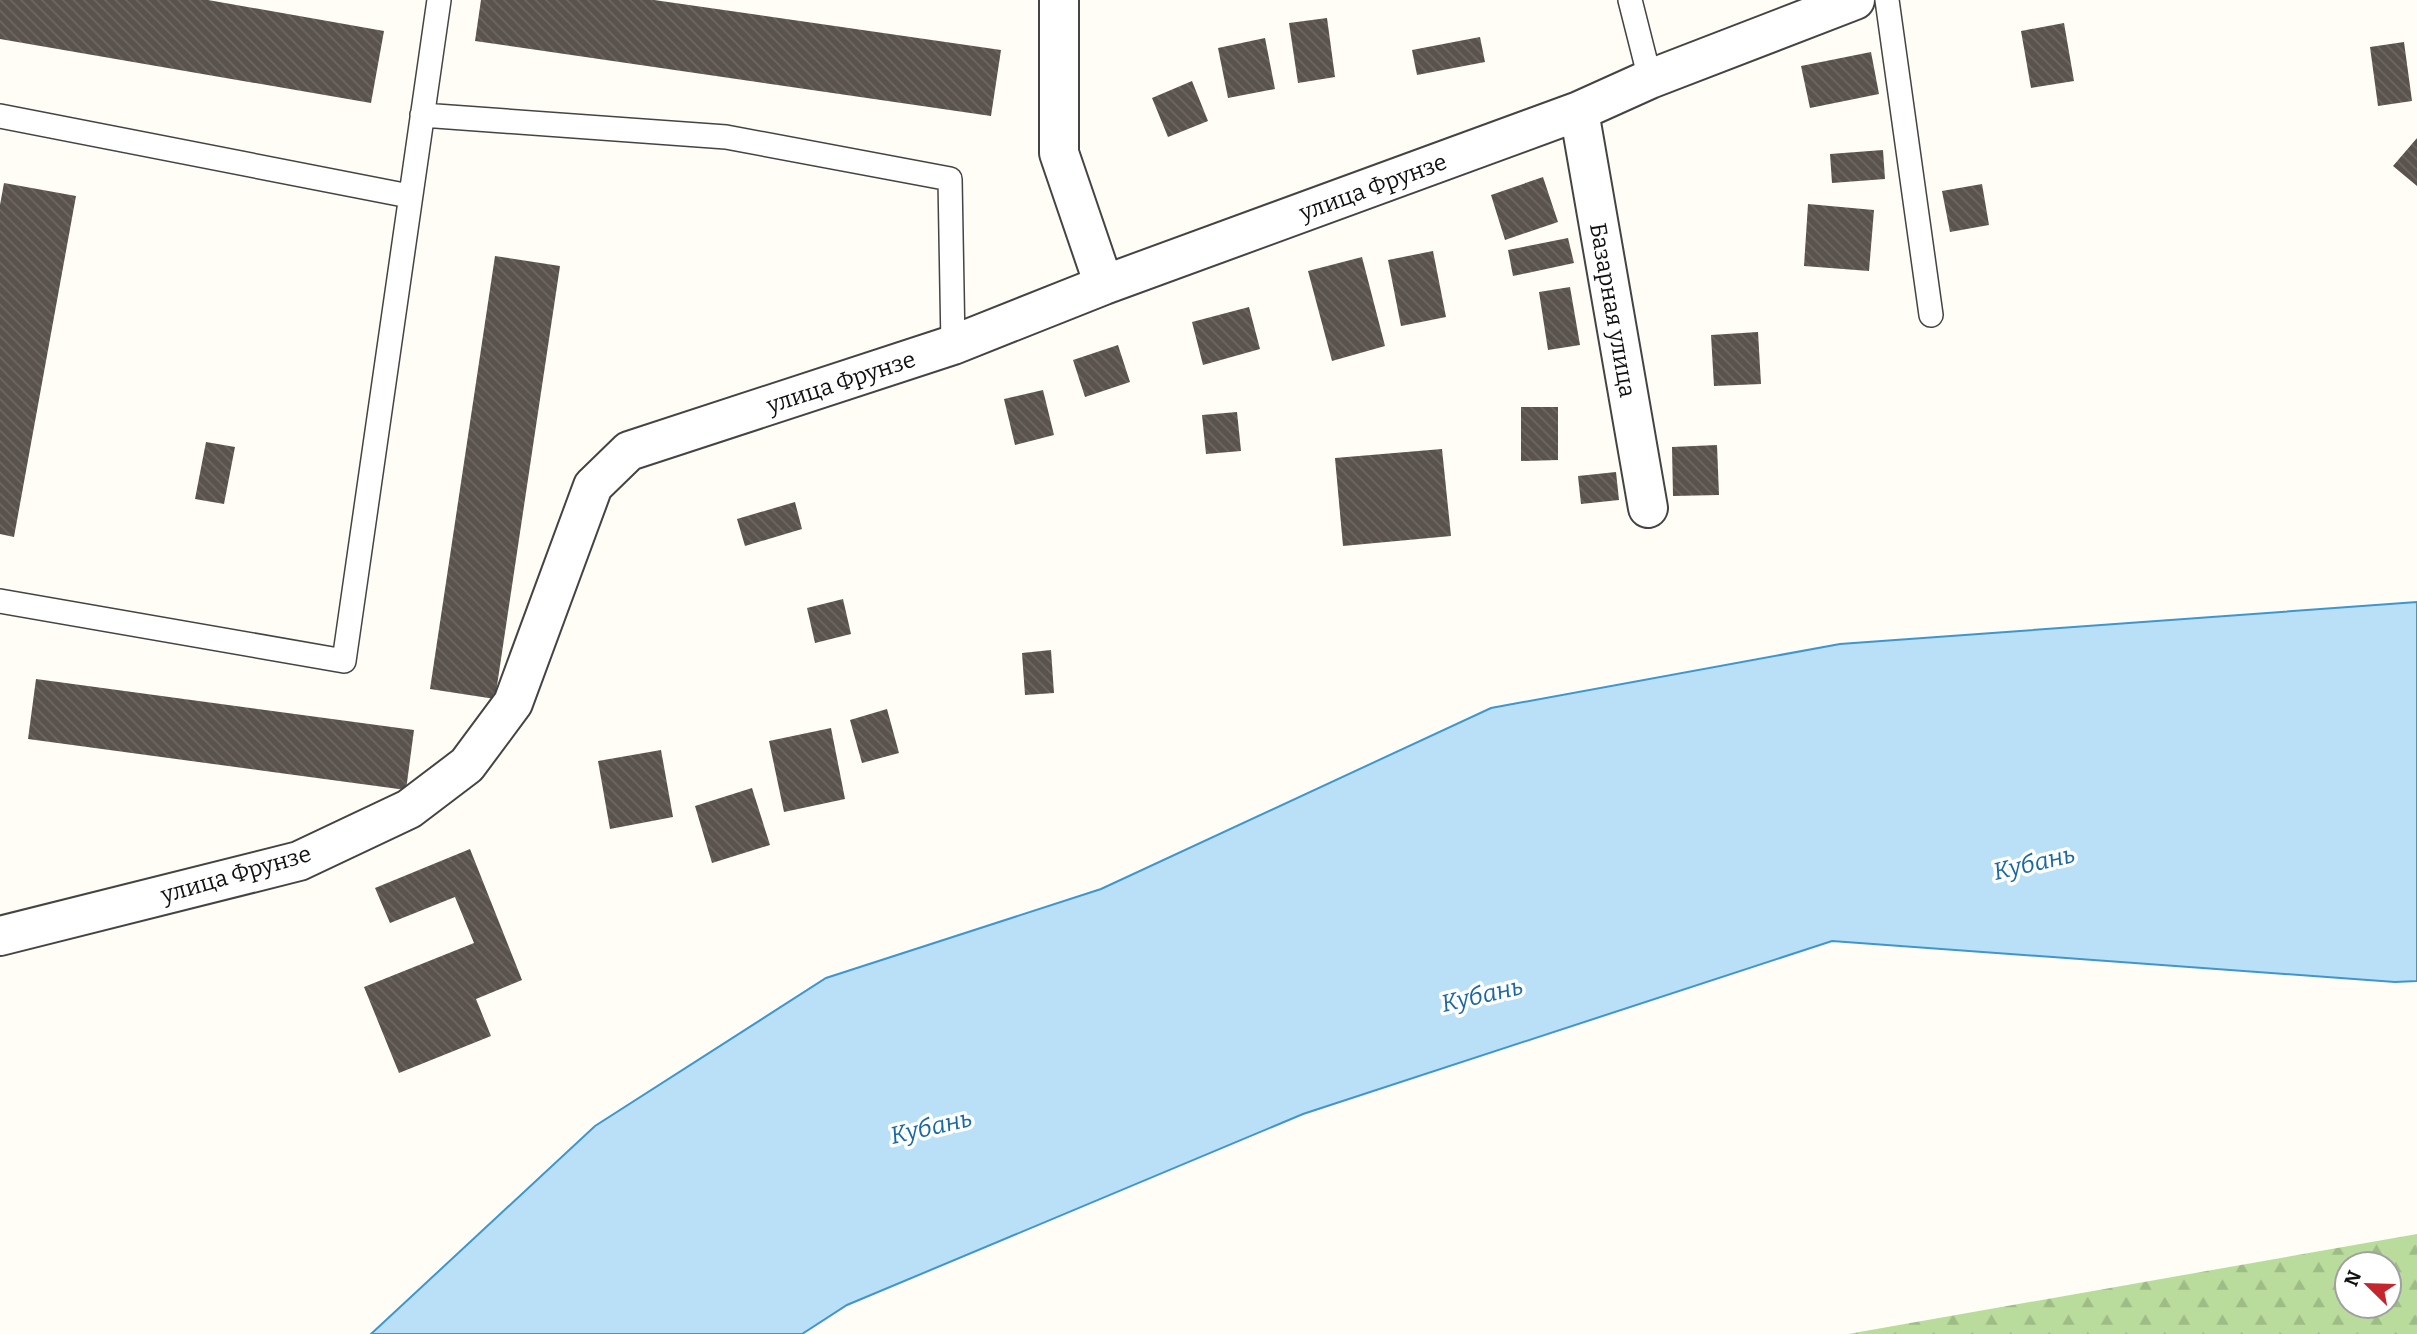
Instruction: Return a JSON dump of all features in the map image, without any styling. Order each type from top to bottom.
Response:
[{"type":"street","points":[[1059,0],[1059,153],[1104,285]]},
{"type":"street","name":"улица Фрунзе","points":[[0,936],[299,861],[409,809],[467,765],[513,703],[593,486],[629,451],[953,345],[1104,285],[1579,111],[1650,79],[1855,0]]},
{"type":"street","name":"Базарная улица","points":[[1579,111],[1648,508]]},
{"type":"lane","points":[[0,601],[344,661],[439,0]]},
{"type":"lane","points":[[1630,0],[1650,79]]},
{"type":"lane","points":[[1887,0],[1931,315]]},
{"type":"lane","points":[[422,115],[726,137],[950,178],[953,345]]},
{"type":"lane","points":[[0,116],[409,196]]},
{"type":"green space","points":[[2417,1234],[2417,1334],[1848,1334]]},
{"type":"water","name":"Кубань","points":[[2417,602],[2417,981],[2395,982],[1832,941],[1303,1114],[847,1305],[802,1334],[371,1334],[595,1126],[826,978],[1101,889],[1491,708],[1840,644]]},
{"type":"building","points":[[0,0],[208,0],[384,31],[371,103],[0,39]]},
{"type":"building","points":[[481,0],[654,0],[1001,50],[991,116],[475,41]]},
{"type":"building","points":[[1327,18],[1335,77],[1298,83],[1289,23]]},
{"type":"building","points":[[2064,23],[2074,81],[2031,88],[2021,31]]},
{"type":"building","points":[[1480,37],[1485,62],[1417,75],[1412,50]]},
{"type":"building","points":[[1265,38],[1275,89],[1228,98],[1218,48]]},
{"type":"building","points":[[2404,42],[2412,101],[2378,106],[2370,47]]},
{"type":"building","points":[[1871,52],[1879,94],[1810,108],[1801,66]]},
{"type":"building","points":[[1192,81],[1208,121],[1168,137],[1152,98]]},
{"type":"building","points":[[2417,138],[2417,186],[2393,166]]},
{"type":"building","points":[[1883,150],[1885,179],[1832,183],[1830,154]]},
{"type":"building","points":[[1543,177],[1558,222],[1505,240],[1491,195]]},
{"type":"building","points":[[4,183],[76,196],[14,537],[0,534],[0,205]]},
{"type":"building","points":[[1982,184],[1989,225],[1950,232],[1942,191]]},
{"type":"building","points":[[1808,204],[1874,210],[1869,271],[1804,266]]},
{"type":"building","points":[[1568,238],[1574,263],[1513,276],[1508,250]]},
{"type":"building","points":[[1433,251],[1446,317],[1401,326],[1388,260]]},
{"type":"building","points":[[495,256],[560,266],[495,699],[430,689]]},
{"type":"building","points":[[1362,257],[1385,346],[1332,361],[1308,271]]},
{"type":"building","points":[[1570,287],[1580,345],[1548,350],[1539,292]]},
{"type":"building","points":[[1249,307],[1260,349],[1203,365],[1192,322]]},
{"type":"building","points":[[1758,332],[1761,384],[1714,386],[1711,335]]},
{"type":"building","points":[[1118,345],[1130,382],[1085,397],[1073,360]]},
{"type":"building","points":[[1043,390],[1054,435],[1015,445],[1004,399]]},
{"type":"building","points":[[1521,407],[1558,407],[1558,460],[1521,461]]},
{"type":"building","points":[[1237,412],[1241,451],[1206,454],[1202,415]]},
{"type":"building","points":[[206,442],[235,447],[224,504],[195,499]]},
{"type":"building","points":[[1717,445],[1719,495],[1673,496],[1672,447]]},
{"type":"building","points":[[1442,449],[1451,536],[1343,546],[1335,458]]},
{"type":"building","points":[[1616,472],[1619,500],[1581,504],[1578,476]]},
{"type":"building","points":[[795,502],[802,529],[745,546],[737,519]]},
{"type":"building","points":[[843,599],[851,634],[815,643],[807,608]]},
{"type":"building","points":[[1051,650],[1054,693],[1025,695],[1022,653]]},
{"type":"building","points":[[36,679],[414,730],[406,790],[28,739]]},
{"type":"building","points":[[887,709],[899,753],[862,763],[850,720]]},
{"type":"building","points":[[831,728],[845,799],[784,812],[769,741]]},
{"type":"building","points":[[661,750],[673,817],[610,829],[598,761]]},
{"type":"building","points":[[752,788],[770,845],[712,863],[695,806]]},
{"type":"building","points":[[470,849],[522,980],[476,999],[491,1036],[399,1073],[364,987],[474,943],[455,897],[390,923],[375,888]]}]
